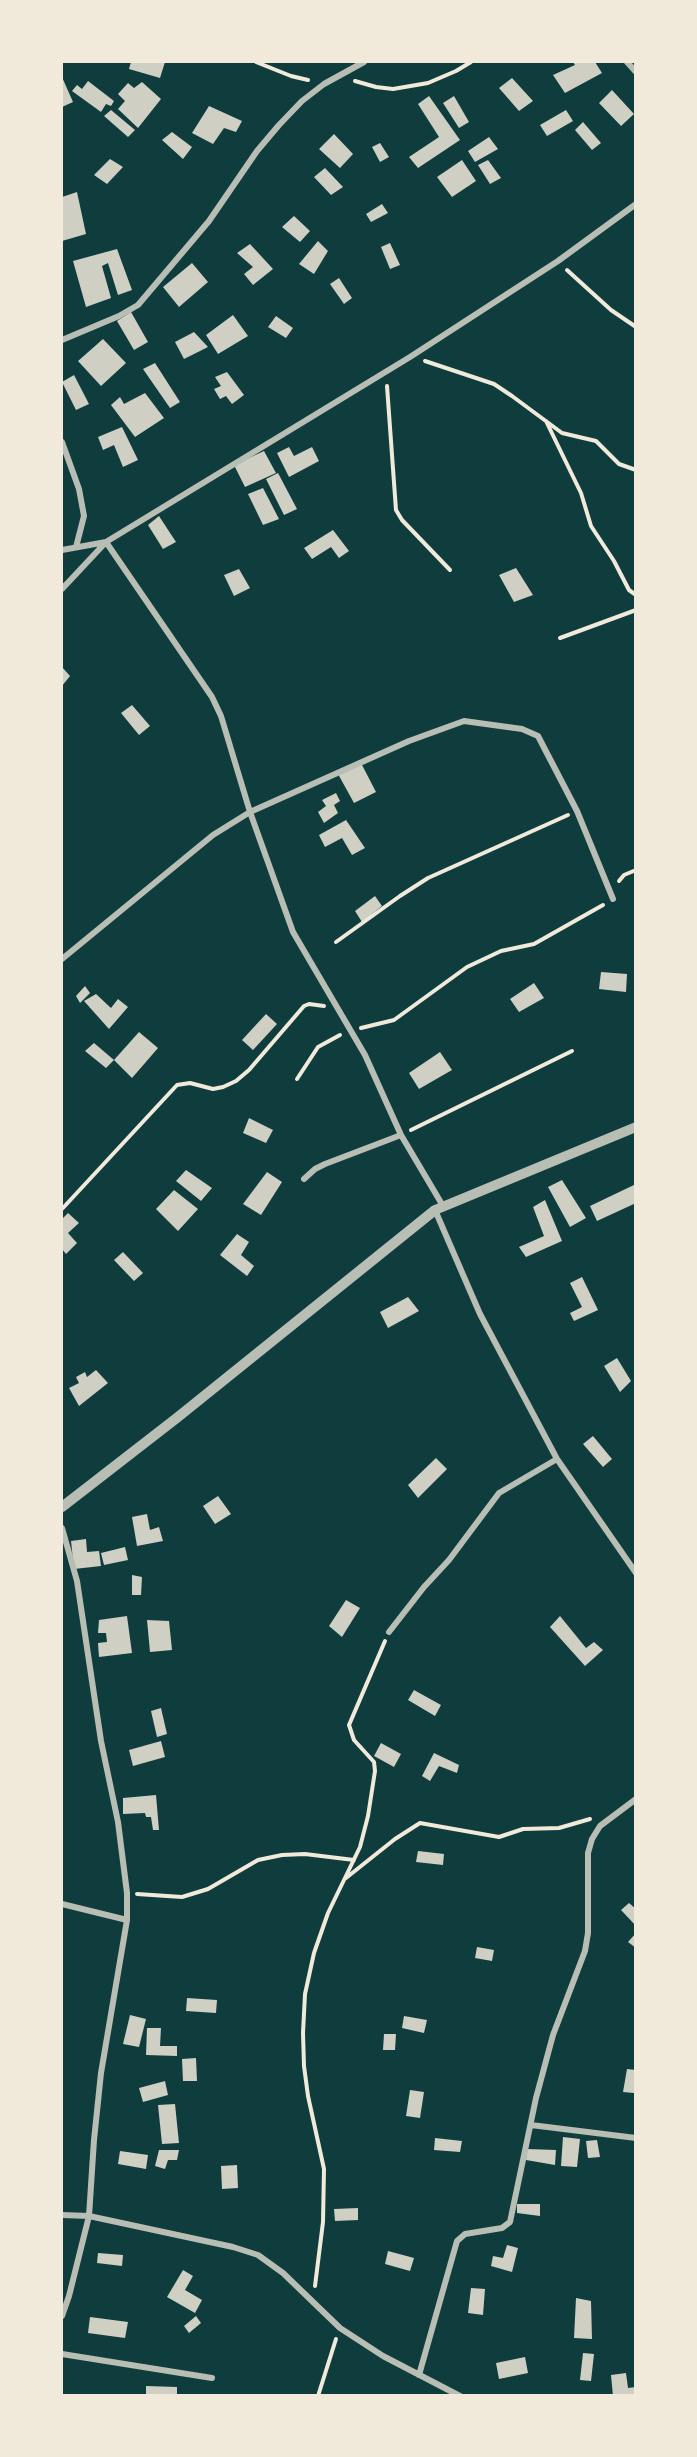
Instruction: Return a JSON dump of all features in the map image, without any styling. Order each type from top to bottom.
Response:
[{"type":"street","points":[[62,340],[119,316],[138,305],[209,221],[264,142],[302,101],[324,84],[364,62]]},
{"type":"street","points":[[627,62],[636,72]]},
{"type":"street","points":[[62,589],[106,543],[410,357],[558,261],[636,204]]},
{"type":"street","points":[[62,442],[79,489],[84,516],[76,547]]},
{"type":"street","points":[[62,550],[106,543]]},
{"type":"street","points":[[106,543],[212,697],[226,732],[250,812],[293,932],[365,1055],[401,1135],[439,1208],[480,1314],[557,1459],[636,1573]]},
{"type":"street","points":[[62,959],[213,835],[250,812],[409,741],[464,721],[522,729],[536,734],[577,812],[614,899]]},
{"type":"street","points":[[62,1507],[178,1418],[439,1208],[636,1127]]},
{"type":"street","points":[[304,1179],[325,1164],[401,1135]]},
{"type":"street","points":[[389,1632],[424,1587],[449,1560],[499,1493],[557,1459]]},
{"type":"street","points":[[62,1528],[77,1581],[97,1719],[118,1822],[127,1893],[127,1920],[101,2073],[94,2140],[90,2216],[62,2316]]},
{"type":"street","points":[[419,2375],[453,2249],[460,2236],[502,2228],[510,2222],[554,2035],[585,1952],[588,1933],[588,1853],[592,1839],[600,1826],[636,1799]]},
{"type":"street","points":[[62,1904],[127,1920]]},
{"type":"street","points":[[531,2125],[636,2138]]},
{"type":"street","points":[[62,2215],[90,2216],[233,2247],[258,2255],[283,2272],[340,2328],[382,2356],[460,2396]]},
{"type":"street","points":[[62,2354],[212,2378]]},
{"type":"path","points":[[256,62],[291,76],[324,84]]},
{"type":"path","points":[[340,76],[376,87],[393,89],[428,83],[471,62]]},
{"type":"path","points":[[558,261],[611,310],[636,327]]},
{"type":"path","points":[[410,357],[444,366],[494,384],[562,433],[596,441],[619,464],[636,470]]},
{"type":"path","points":[[386,370],[396,510],[402,520],[450,570]]},
{"type":"path","points":[[546,421],[581,494],[591,526],[614,561],[629,590],[636,595]]},
{"type":"path","points":[[560,638],[636,610]]},
{"type":"path","points":[[336,942],[428,878],[577,812]]},
{"type":"path","points":[[297,1078],[318,1047],[351,1030],[394,1020],[467,967],[501,951],[534,944],[580,920],[614,899],[620,879],[636,870]]},
{"type":"path","points":[[62,1209],[177,1085],[189,1083],[213,1089],[236,1081],[249,1070],[304,1006],[309,1004],[336,1007]]},
{"type":"path","points":[[401,1135],[572,1051]]},
{"type":"path","points":[[313,2301],[323,2222],[324,2169],[304,2066],[305,1994],[314,1953],[328,1913],[360,1847],[368,1816],[375,1771],[374,1762],[354,1740],[348,1725],[389,1632]]},
{"type":"path","points":[[346,1878],[395,1839],[420,1823],[499,1837],[523,1830],[560,1828],[618,1811]]},
{"type":"path","points":[[127,1893],[182,1897],[208,1889],[258,1860],[282,1855],[305,1854],[354,1860]]},
{"type":"path","points":[[318,2396],[340,2328]]},
{"type":"building","points":[[131,62],[165,62],[160,78],[129,69]]},
{"type":"building","points":[[573,62],[595,62],[602,73],[565,93],[553,75],[575,65]]},
{"type":"building","points":[[62,77],[73,102],[62,107]]},
{"type":"building","points":[[512,78],[533,101],[519,111],[499,88]]},
{"type":"building","points":[[88,81],[114,101],[111,106],[106,104],[101,112],[72,91],[77,85],[82,89]]},
{"type":"building","points":[[142,82],[161,99],[138,128],[118,109],[125,101],[118,94],[128,83],[134,88]]},
{"type":"building","points":[[612,90],[634,114],[621,126],[599,103]]},
{"type":"building","points":[[429,96],[460,140],[418,168],[409,157],[439,137],[418,104]]},
{"type":"building","points":[[454,96],[469,122],[459,128],[443,103]]},
{"type":"building","points":[[209,106],[242,121],[236,132],[224,128],[213,144],[192,133]]},
{"type":"building","points":[[111,110],[135,130],[128,137],[104,116]]},
{"type":"building","points":[[566,110],[573,121],[547,136],[540,125]]},
{"type":"building","points":[[583,122],[601,143],[592,150],[575,130]]},
{"type":"building","points":[[172,132],[192,147],[183,159],[162,140]]},
{"type":"building","points":[[334,134],[353,154],[340,168],[319,149]]},
{"type":"building","points":[[489,137],[498,149],[475,162],[468,151]]},
{"type":"building","points":[[380,143],[389,157],[380,162],[372,147]]},
{"type":"building","points":[[110,159],[123,167],[107,184],[94,175]]},
{"type":"building","points":[[462,160],[476,181],[452,197],[437,177]]},
{"type":"building","points":[[488,160],[501,178],[490,184],[478,165]]},
{"type":"building","points":[[325,168],[343,187],[331,195],[314,177]]},
{"type":"building","points":[[77,192],[86,234],[62,241],[62,197]]},
{"type":"building","points":[[382,204],[388,213],[371,222],[366,214]]},
{"type":"building","points":[[294,216],[310,231],[300,242],[282,227]]},
{"type":"building","points":[[318,241],[328,251],[314,274],[299,264]]},
{"type":"building","points":[[390,243],[400,265],[390,269],[381,247]]},
{"type":"building","points":[[250,244],[273,269],[253,285],[244,274],[253,267],[237,253]]},
{"type":"building","points":[[117,249],[132,290],[118,295],[108,263],[102,266],[111,298],[86,307],[73,261]]},
{"type":"building","points":[[192,263],[208,282],[179,307],[163,287]]},
{"type":"building","points":[[339,278],[352,298],[344,304],[330,284]]},
{"type":"building","points":[[131,312],[148,342],[134,350],[117,321]]},
{"type":"building","points":[[233,315],[248,336],[218,354],[206,335]]},
{"type":"building","points":[[276,316],[293,328],[286,338],[268,327]]},
{"type":"building","points":[[194,332],[208,347],[184,359],[175,342]]},
{"type":"building","points":[[103,339],[126,363],[101,386],[78,361]]},
{"type":"building","points":[[155,363],[180,402],[170,408],[143,369]]},
{"type":"building","points":[[227,372],[244,395],[232,404],[226,396],[220,399],[214,389],[221,386],[215,377]]},
{"type":"building","points":[[74,375],[89,404],[76,410],[62,382]]},
{"type":"building","points":[[145,393],[164,418],[135,437],[111,405],[120,397],[124,404]]},
{"type":"building","points":[[122,427],[138,460],[123,467],[114,445],[103,450],[98,437]]},
{"type":"building","points":[[289,447],[294,456],[312,447],[319,461],[289,477],[277,453]]},
{"type":"building","points":[[264,451],[276,473],[245,487],[234,465]]},
{"type":"building","points":[[278,473],[297,509],[284,515],[266,479]]},
{"type":"building","points":[[263,488],[279,519],[263,525],[248,494]]},
{"type":"building","points":[[159,516],[176,542],[163,549],[148,525]]},
{"type":"building","points":[[333,530],[349,551],[339,558],[331,547],[312,559],[304,548]]},
{"type":"building","points":[[516,568],[533,595],[514,602],[499,575]]},
{"type":"building","points":[[239,569],[250,588],[234,596],[224,575]]},
{"type":"building","points":[[62,667],[70,676],[62,686]]},
{"type":"building","points":[[132,705],[150,726],[139,735],[121,713]]},
{"type":"building","points":[[361,763],[376,792],[354,803],[338,774]]},
{"type":"building","points":[[336,793],[340,801],[334,805],[338,813],[324,823],[318,812],[326,806],[322,800]]},
{"type":"building","points":[[346,820],[365,848],[352,855],[342,838],[325,847],[319,835]]},
{"type":"building","points":[[375,896],[382,906],[362,922],[355,911]]},
{"type":"building","points":[[601,972],[627,974],[626,992],[599,989]]},
{"type":"building","points":[[534,983],[544,998],[519,1012],[510,999]]},
{"type":"building","points":[[85,986],[90,993],[80,1003],[76,996]]},
{"type":"building","points":[[96,994],[111,1008],[118,999],[128,1007],[109,1029],[84,1001]]},
{"type":"building","points":[[266,1014],[277,1024],[253,1050],[242,1040]]},
{"type":"building","points":[[139,1032],[158,1048],[132,1078],[114,1060]]},
{"type":"building","points":[[94,1043],[114,1060],[106,1068],[85,1051]]},
{"type":"building","points":[[440,1052],[452,1070],[419,1089],[409,1073]]},
{"type":"building","points":[[249,1118],[273,1130],[266,1143],[243,1133]]},
{"type":"building","points":[[186,1170],[212,1188],[201,1201],[176,1181]]},
{"type":"building","points":[[267,1172],[282,1182],[261,1215],[243,1204]]},
{"type":"building","points":[[562,1180],[586,1218],[570,1227],[548,1187]]},
{"type":"building","points":[[636,1184],[636,1203],[597,1221],[590,1206]]},
{"type":"building","points":[[174,1190],[198,1209],[178,1231],[156,1209]]},
{"type":"building","points":[[545,1200],[562,1241],[526,1257],[519,1247],[544,1236],[533,1207]]},
{"type":"building","points":[[68,1213],[79,1223],[68,1233],[77,1243],[66,1254],[62,1249],[62,1219]]},
{"type":"building","points":[[237,1234],[249,1242],[241,1255],[254,1266],[247,1276],[220,1255]]},
{"type":"building","points":[[123,1252],[143,1273],[134,1281],[114,1260]]},
{"type":"building","points":[[582,1277],[598,1310],[574,1321],[570,1313],[582,1307],[570,1283]]},
{"type":"building","points":[[408,1297],[419,1311],[388,1328],[380,1312]]},
{"type":"building","points":[[617,1358],[631,1381],[620,1392],[604,1366]]},
{"type":"building","points":[[96,1370],[108,1383],[79,1406],[69,1388],[79,1383],[76,1377],[85,1372],[87,1377]]},
{"type":"building","points":[[593,1436],[612,1459],[603,1467],[583,1444]]},
{"type":"building","points":[[436,1458],[447,1469],[418,1498],[408,1485]]},
{"type":"building","points":[[218,1496],[231,1514],[215,1524],[203,1506]]},
{"type":"building","points":[[147,1514],[150,1530],[159,1527],[163,1541],[137,1546],[132,1517]]},
{"type":"building","points":[[86,1539],[87,1552],[99,1551],[101,1566],[74,1569],[71,1541]]},
{"type":"building","points":[[125,1547],[128,1560],[104,1565],[101,1553]]},
{"type":"building","points":[[132,1575],[142,1577],[141,1595],[132,1595]]},
{"type":"building","points":[[346,1600],[360,1608],[342,1637],[329,1626]]},
{"type":"building","points":[[127,1616],[132,1653],[99,1657],[98,1643],[107,1642],[106,1633],[98,1633],[99,1620]]},
{"type":"building","points":[[560,1616],[586,1648],[594,1642],[603,1650],[585,1666],[550,1627]]},
{"type":"building","points":[[147,1620],[169,1621],[172,1650],[150,1652]]},
{"type":"building","points":[[414,1690],[441,1705],[435,1716],[408,1700]]},
{"type":"building","points":[[161,1708],[167,1734],[157,1737],[151,1711]]},
{"type":"building","points":[[161,1741],[165,1757],[133,1766],[129,1750]]},
{"type":"building","points":[[381,1743],[401,1754],[394,1767],[374,1756]]},
{"type":"building","points":[[434,1753],[459,1765],[457,1773],[439,1766],[430,1781],[422,1776]]},
{"type":"building","points":[[156,1795],[159,1830],[153,1830],[151,1817],[146,1817],[145,1813],[123,1814],[123,1798]]},
{"type":"building","points":[[418,1851],[444,1854],[443,1865],[416,1862]]},
{"type":"building","points":[[629,1903],[636,1909],[636,1926],[621,1910]]},
{"type":"building","points":[[636,1933],[636,1948],[628,1942]]},
{"type":"building","points":[[477,1947],[494,1950],[492,1961],[475,1958]]},
{"type":"building","points":[[187,1998],[217,2000],[216,2013],[186,2011]]},
{"type":"building","points":[[130,2015],[146,2019],[139,2047],[123,2044]]},
{"type":"building","points":[[404,2016],[427,2020],[424,2033],[402,2028]]},
{"type":"building","points":[[147,2028],[161,2028],[160,2046],[177,2046],[177,2056],[146,2055]]},
{"type":"building","points":[[384,2034],[396,2034],[395,2050],[383,2050]]},
{"type":"building","points":[[196,2058],[197,2081],[183,2081],[182,2059]]},
{"type":"building","points":[[627,2069],[636,2070],[634,2093],[623,2092]]},
{"type":"building","points":[[165,2081],[168,2095],[143,2102],[139,2088]]},
{"type":"building","points":[[410,2090],[424,2092],[420,2118],[406,2116]]},
{"type":"building","points":[[175,2104],[179,2143],[162,2144],[158,2105]]},
{"type":"building","points":[[563,2137],[580,2139],[577,2167],[561,2166]]},
{"type":"building","points":[[435,2138],[462,2141],[460,2152],[434,2150]]},
{"type":"building","points":[[597,2140],[600,2157],[588,2158],[586,2141]]},
{"type":"building","points":[[527,2149],[556,2150],[555,2165],[526,2160]]},
{"type":"building","points":[[159,2150],[179,2150],[177,2160],[168,2160],[165,2169],[155,2166]]},
{"type":"building","points":[[120,2151],[148,2155],[146,2169],[118,2164]]},
{"type":"building","points":[[237,2165],[238,2188],[222,2189],[221,2166]]},
{"type":"building","points":[[517,2204],[540,2204],[540,2216],[517,2213]]},
{"type":"building","points":[[358,2208],[358,2220],[335,2221],[334,2209]]},
{"type":"building","points":[[507,2245],[518,2248],[512,2272],[491,2266],[493,2256],[503,2258]]},
{"type":"building","points":[[388,2251],[414,2258],[410,2271],[385,2264]]},
{"type":"building","points":[[98,2253],[123,2255],[122,2266],[97,2263]]},
{"type":"building","points":[[183,2270],[193,2276],[185,2290],[202,2300],[195,2313],[167,2297]]},
{"type":"building","points":[[471,2288],[485,2289],[483,2315],[468,2313]]},
{"type":"building","points":[[576,2298],[591,2301],[592,2339],[574,2338]]},
{"type":"building","points":[[196,2316],[201,2323],[189,2333],[184,2326]]},
{"type":"building","points":[[90,2317],[128,2322],[125,2338],[88,2333]]},
{"type":"building","points":[[583,2353],[594,2354],[591,2381],[580,2380]]},
{"type":"building","points":[[525,2357],[528,2373],[499,2379],[496,2363]]},
{"type":"building","points":[[626,2373],[628,2388],[636,2387],[636,2396],[613,2396],[611,2375]]},
{"type":"building","points":[[146,2386],[177,2387],[177,2396],[146,2396]]}]
